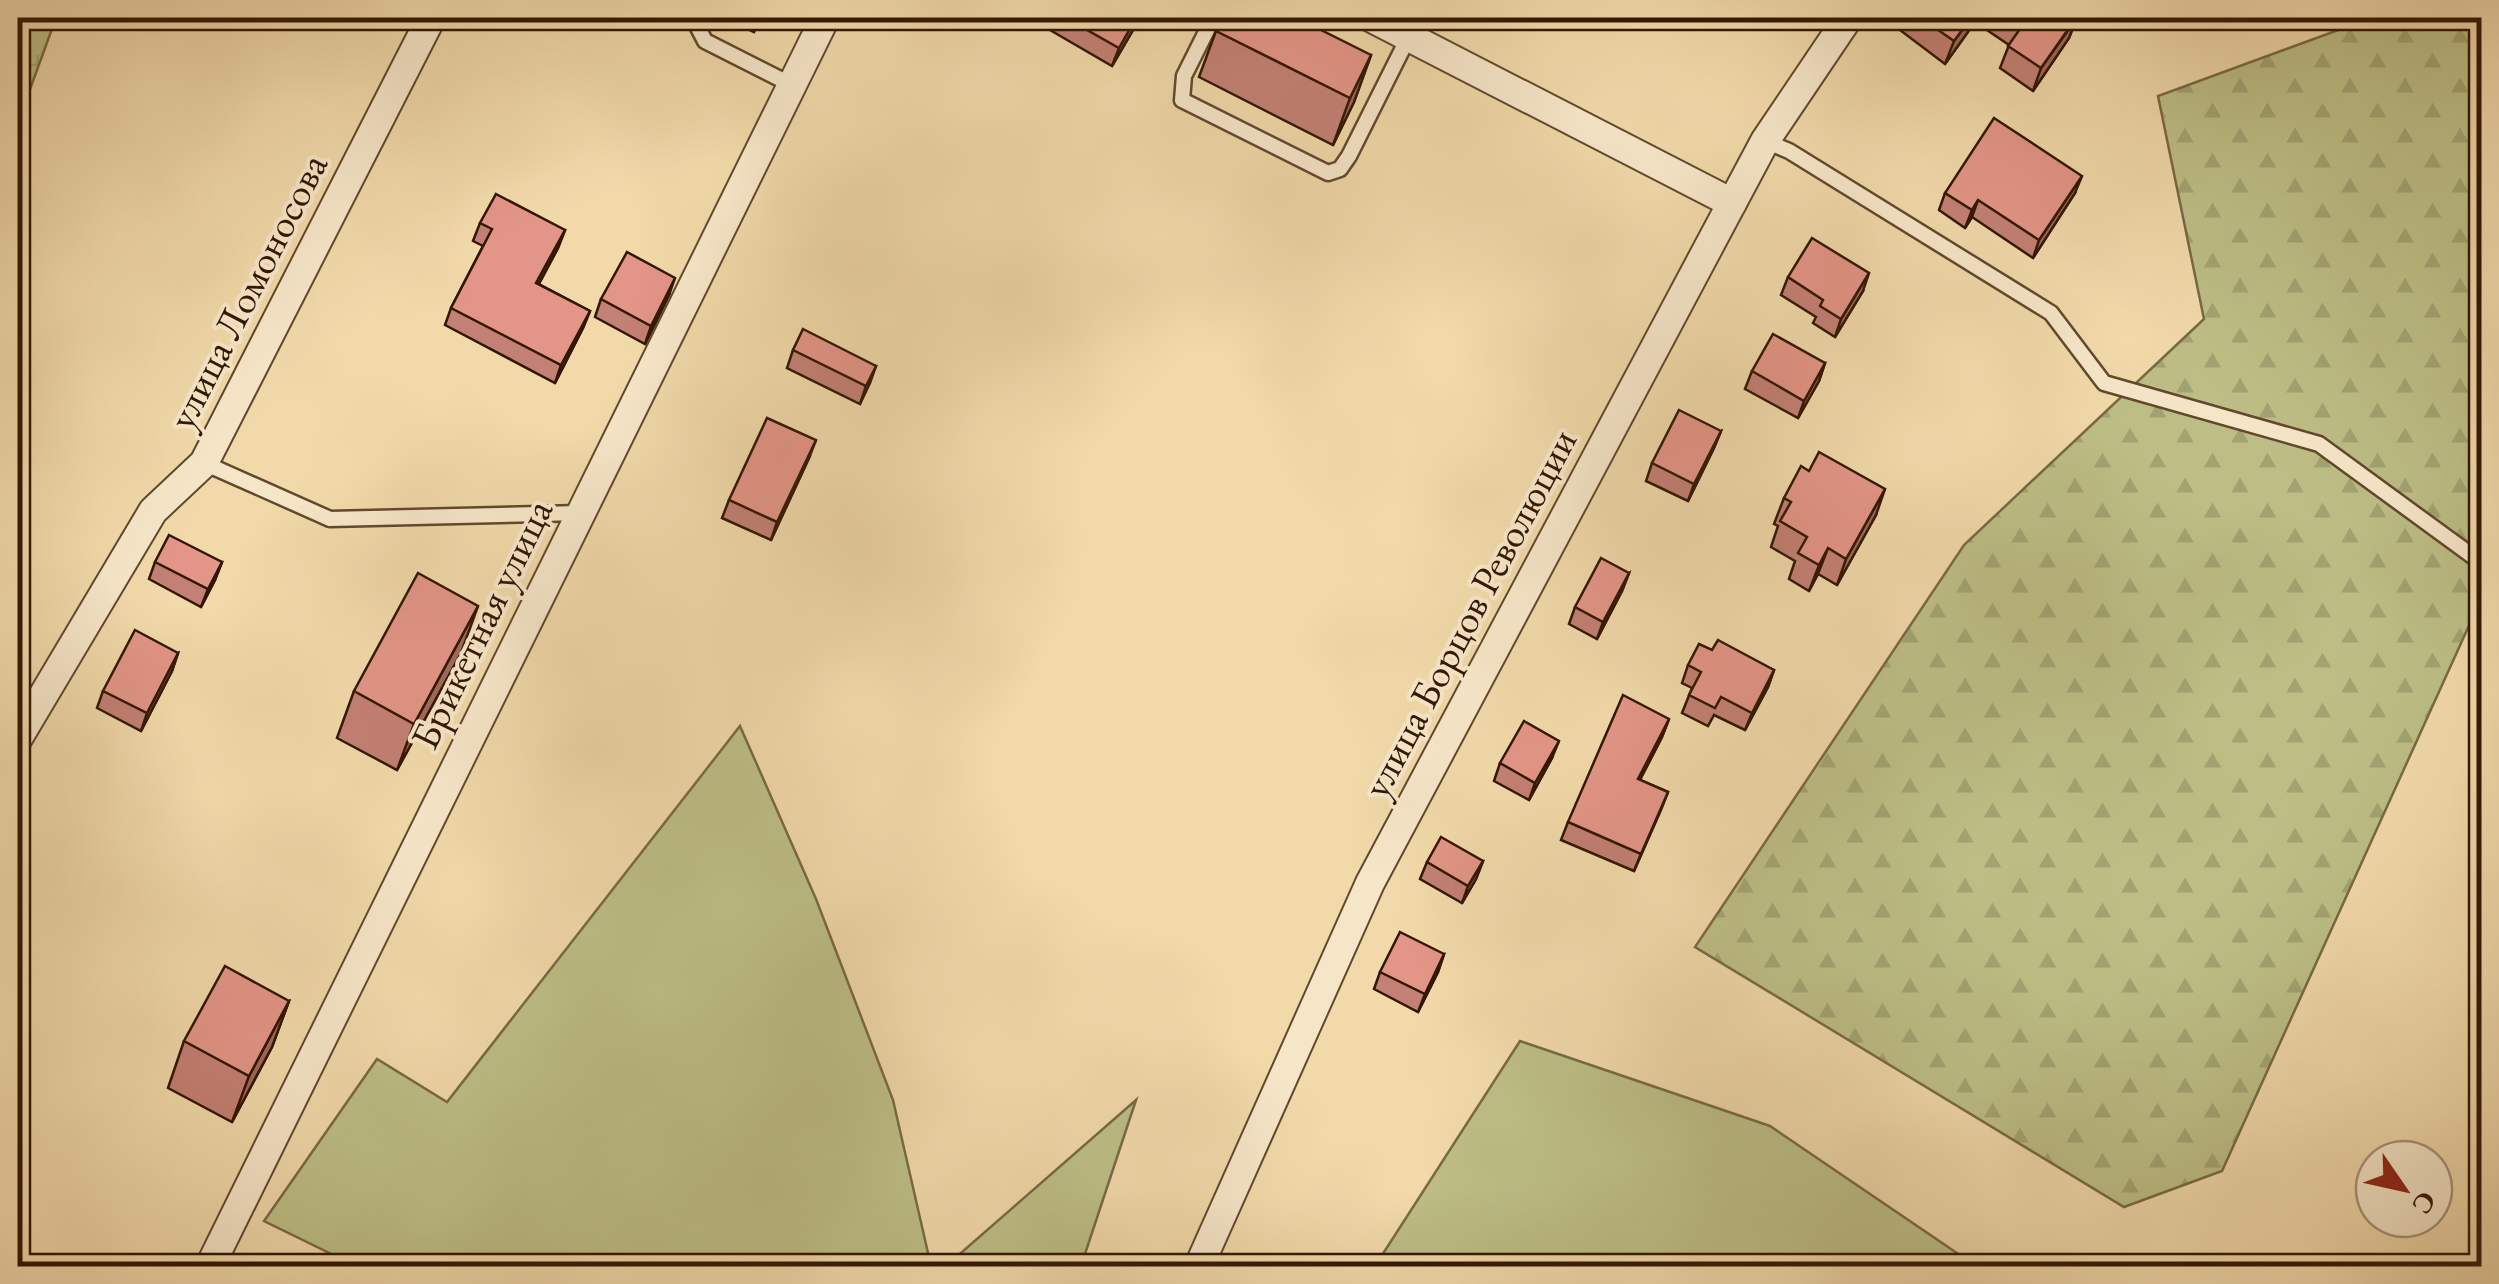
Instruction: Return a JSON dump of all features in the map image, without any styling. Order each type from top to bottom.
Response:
[{"type":"street","name":"улица Ломоносова","points":[[18,738],[154,510],[204,463],[430,18]]},
{"type":"street","name":"Брикетная улица","points":[[210,1266],[790,84],[826,18]]},
{"type":"street","points":[[1372,18],[1732,202]]},
{"type":"street","name":"улица Борцов Революции","points":[[1198,1266],[1370,883],[1765,142],[1848,18]]},
{"type":"lane","points":[[693,18],[705,41],[790,84]]},
{"type":"lane","points":[[1213,18],[1184,76],[1182,100],[1328,173],[1340,168],[1348,156],[1409,36]]},
{"type":"lane","points":[[1765,142],[1789,151],[2052,313],[2104,384],[2319,444],[2482,563]]},
{"type":"lane","points":[[204,463],[330,519],[580,512]]},
{"type":"green space","points":[[18,18],[56,18],[18,122]]},
{"type":"green space","points":[[2371,18],[2481,18],[2481,599],[2222,1171],[2124,1207],[1695,947],[1964,545],[2204,319],[2158,96]]},
{"type":"green space","points":[[740,726],[816,899],[893,1100],[931,1266],[356,1266],[264,1221],[377,1059],[447,1102]]},
{"type":"green space","points":[[1520,1041],[1770,1126],[1976,1266],[1375,1266]]},
{"type":"green space","points":[[1136,1100],[1081,1266],[946,1266]]},
{"type":"building","points":[[1066,18],[1136,18],[1119,48]]},
{"type":"building","points":[[1223,18],[1297,18],[1371,55],[1350,98],[1216,31]]},
{"type":"building","points":[[1921,18],[1971,18],[1954,41]]},
{"type":"building","points":[[2009,18],[2076,18],[2041,68],[2008,46],[2022,26]]},
{"type":"building","points":[[1994,118],[2082,176],[2039,240],[1978,200],[1972,210],[1945,193]]},
{"type":"building","points":[[496,194],[565,230],[536,283],[590,311],[561,365],[451,308],[492,229],[480,223]]},
{"type":"building","points":[[1812,238],[1869,273],[1841,319],[1820,306],[1823,300],[1788,277]]},
{"type":"building","points":[[627,252],[675,278],[651,326],[601,299]]},
{"type":"building","points":[[803,329],[876,366],[866,386],[793,350]]},
{"type":"building","points":[[1773,334],[1825,363],[1804,401],[1752,371]]},
{"type":"building","points":[[1679,410],[1721,431],[1694,484],[1652,463]]},
{"type":"building","points":[[767,418],[816,440],[777,522],[729,500]]},
{"type":"building","points":[[1819,452],[1885,489],[1846,559],[1828,548],[1819,565],[1798,553],[1807,537],[1780,521],[1791,502],[1784,498],[1801,466],[1809,471]]},
{"type":"building","points":[[169,535],[222,562],[208,589],[155,562]]},
{"type":"building","points":[[1601,558],[1629,573],[1603,622],[1575,607]]},
{"type":"building","points":[[418,573],[478,606],[414,724],[354,691]]},
{"type":"building","points":[[135,630],[178,653],[147,713],[103,691]]},
{"type":"building","points":[[1718,640],[1774,670],[1752,713],[1721,697],[1715,708],[1689,695],[1701,672],[1688,665],[1699,644],[1712,650]]},
{"type":"building","points":[[1623,695],[1669,719],[1638,779],[1668,792],[1641,854],[1568,822]]},
{"type":"building","points":[[1524,721],[1559,741],[1535,783],[1500,763]]},
{"type":"building","points":[[1441,837],[1483,861],[1468,886],[1427,862]]},
{"type":"building","points":[[1400,932],[1444,954],[1425,994],[1380,972]]},
{"type":"building","points":[[225,966],[289,1001],[249,1076],[184,1041]]}]
